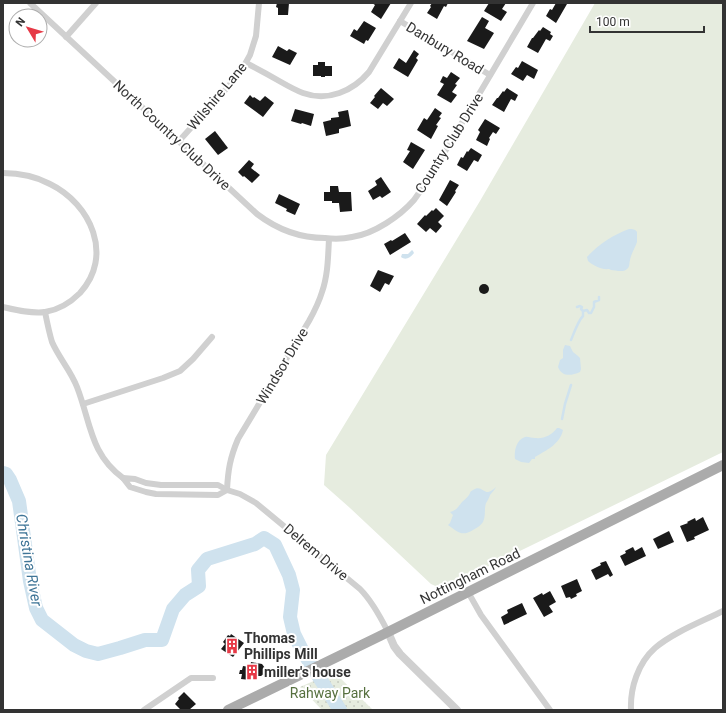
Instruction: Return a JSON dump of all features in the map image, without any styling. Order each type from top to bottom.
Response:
[{"type":"main road","name":"Nottingham Road","points":[[228,710],[723,465]]},
{"type":"street","name":"North Country Club Drive","points":[[30,3],[266,221],[296,235],[329,239]]},
{"type":"street","points":[[66,37],[96,3]]},
{"type":"street","name":"Wilshire Lane","points":[[179,141],[232,83],[246,63],[256,36],[259,3]]},
{"type":"street","points":[[246,63],[304,93],[319,96],[338,94],[355,86],[369,72],[411,3]]},
{"type":"street","name":"Country Club Drive","points":[[329,239],[352,238],[364,234],[386,222],[406,208],[417,196],[533,3]]},
{"type":"street","name":"Danbury Road","points":[[400,21],[490,75]]},
{"type":"street","points":[[3,173],[32,176],[61,190],[77,205],[91,225],[96,242],[96,257],[93,272],[89,281],[69,302],[45,312],[31,312],[3,307]]},
{"type":"street","name":"Windsor Drive","points":[[227,490],[229,465],[238,439],[314,312],[322,293],[327,271],[329,239]]},
{"type":"street","points":[[45,312],[53,342],[77,386],[93,438],[98,449],[103,459],[123,478],[130,487],[156,494],[218,495],[227,490]]},
{"type":"street","points":[[83,404],[180,371],[193,359],[212,337]]},
{"type":"street","name":"Delrem Drive","points":[[123,478],[161,485],[218,485],[227,490],[240,494],[256,503],[360,589],[370,600],[388,632]]},
{"type":"street","points":[[468,592],[481,615],[550,710]]},
{"type":"street","points":[[631,710],[631,697],[637,675],[647,657],[654,649],[683,631],[723,611]]},
{"type":"street","points":[[388,632],[394,646],[400,654],[457,710]]},
{"type":"street","points":[[144,710],[191,678],[212,678]]},
{"type":"green space","points":[[595,3],[723,3],[723,452],[442,589],[431,584],[324,485],[326,455],[480,201]]},
{"type":"green space","name":"Rahway Park","points":[[334,672],[373,710],[322,710],[300,687]]},
{"type":"water","points":[[629,229],[634,229],[637,232],[637,242],[627,269],[621,271],[604,269],[595,266],[588,261],[587,257],[601,244],[617,234]]},
{"type":"water","points":[[412,250],[414,253],[407,259],[401,257],[402,254],[408,254]]},
{"type":"water","points":[[565,345],[570,346],[573,352],[580,358],[580,372],[567,375],[562,373],[558,367],[560,360],[563,358],[563,350]]},
{"type":"water","points":[[557,428],[563,430],[559,439],[544,452],[535,457],[535,459],[532,459],[529,463],[521,462],[515,459],[516,446],[522,438],[545,437],[553,433]]},
{"type":"water","points":[[496,487],[486,503],[484,520],[479,526],[469,532],[460,533],[448,525],[453,515],[450,512],[457,508],[471,491],[478,488],[489,492]]},
{"type":"building","points":[[277,3],[289,3],[288,15],[278,15],[278,8],[276,7]]},
{"type":"building","points":[[372,3],[391,3],[381,19],[371,12],[375,5]]},
{"type":"building","points":[[432,3],[448,3],[446,7],[444,6],[437,19],[427,13]]},
{"type":"building","points":[[489,3],[506,3],[502,9],[507,12],[501,21],[484,11]]},
{"type":"building","points":[[556,3],[567,4],[556,23],[546,16]]},
{"type":"building","points":[[482,17],[489,21],[485,28],[494,33],[484,49],[467,41]]},
{"type":"building","points":[[364,21],[376,28],[368,41],[366,40],[364,44],[350,36],[354,29],[357,31]]},
{"type":"building","points":[[543,27],[551,32],[550,34],[553,36],[550,41],[546,39],[538,53],[527,47],[532,38]]},
{"type":"building","points":[[278,46],[287,51],[289,49],[297,53],[290,65],[272,57]]},
{"type":"building","points":[[414,50],[419,54],[416,58],[418,60],[408,77],[393,68],[399,58],[406,63]]},
{"type":"building","points":[[522,61],[538,70],[534,79],[527,75],[523,81],[511,74],[516,67],[518,68]]},
{"type":"building","points":[[318,62],[325,62],[325,66],[332,66],[332,76],[313,76],[313,65],[318,65]]},
{"type":"building","points":[[451,72],[460,78],[455,84],[457,85],[452,92],[457,95],[451,103],[437,95],[444,84],[440,82],[443,76],[447,78]]},
{"type":"building","points":[[381,88],[394,99],[387,106],[383,103],[378,109],[370,103]]},
{"type":"building","points":[[507,88],[518,95],[515,101],[511,99],[504,112],[492,105]]},
{"type":"building","points":[[250,95],[260,101],[265,96],[274,103],[263,117],[244,103]]},
{"type":"building","points":[[435,108],[442,113],[439,117],[441,118],[436,125],[438,126],[431,139],[417,130],[424,118],[427,120]]},
{"type":"building","points":[[295,109],[314,114],[311,126],[291,121]]},
{"type":"building","points":[[348,110],[351,126],[339,129],[339,133],[326,136],[323,122],[331,120],[331,118],[339,117],[338,112]]},
{"type":"building","points":[[485,119],[500,128],[496,134],[493,132],[489,138],[490,139],[487,146],[476,140],[480,132],[478,130]]},
{"type":"building","points":[[215,131],[228,148],[218,155],[205,139]]},
{"type":"building","points":[[411,142],[425,150],[413,169],[403,162],[410,151],[407,150]]},
{"type":"building","points":[[471,148],[482,155],[478,162],[474,160],[467,171],[457,165],[461,157],[463,158],[467,151],[468,152]]},
{"type":"building","points":[[249,160],[254,164],[251,168],[260,175],[252,183],[238,172]]},
{"type":"building","points":[[381,177],[391,192],[382,198],[380,196],[373,200],[368,191],[377,185],[375,181]]},
{"type":"building","points":[[450,180],[459,185],[447,206],[439,200]]},
{"type":"building","points":[[330,186],[338,186],[339,192],[351,192],[352,211],[340,212],[339,203],[324,201],[324,192],[330,192]]},
{"type":"building","points":[[279,194],[300,204],[295,215],[286,211],[287,209],[275,203]]},
{"type":"building","points":[[436,208],[444,216],[438,222],[442,226],[436,233],[430,228],[426,232],[417,224],[425,215],[426,216]]},
{"type":"building","points":[[405,233],[411,242],[390,255],[384,244]]},
{"type":"building","points":[[378,270],[394,276],[389,285],[385,283],[380,292],[370,286]]},
{"type":"building","points":[[484,284],[489,289],[484,294],[479,289]]},
{"type":"building","points":[[703,517],[709,530],[687,542],[680,526],[695,518],[696,521]]},
{"type":"building","points":[[669,531],[674,542],[658,549],[653,539]]},
{"type":"building","points":[[633,547],[635,551],[642,547],[646,556],[625,566],[620,556],[626,553],[625,551]]},
{"type":"building","points":[[606,561],[613,575],[610,577],[608,574],[596,580],[591,570],[601,565],[600,563]]},
{"type":"building","points":[[577,579],[582,591],[571,599],[570,597],[566,598],[561,586]]},
{"type":"building","points":[[550,591],[556,602],[549,606],[553,612],[544,617],[533,598]]},
{"type":"building","points":[[522,603],[527,614],[504,625],[501,617],[508,613],[507,610]]},
{"type":"building","name":"Thomas Phillips Mill","points":[[231,634],[244,643],[233,657],[221,649],[225,644],[223,642],[228,635],[230,636]]},
{"type":"building","name":"miller's house","points":[[251,662],[262,664],[265,668],[265,673],[261,676],[251,677],[250,680],[241,679],[242,674],[239,674],[240,670],[242,670],[243,666],[250,667]]},
{"type":"building","points":[[184,692],[196,704],[189,710],[181,710],[175,704]]},
{"type":"waterway","points":[[583,311],[587,310],[591,313],[594,307],[594,302],[599,300],[599,297]]},
{"type":"waterway","points":[[571,340],[583,316],[583,311],[581,309],[582,307],[577,307]]},
{"type":"waterway","points":[[562,419],[571,385]]},
{"type":"waterway","name":"Christina River","points":[[3,473],[6,474],[10,480],[19,501],[30,581],[36,608],[42,620],[74,645],[86,651],[98,654],[145,640],[162,640],[173,609],[185,595],[199,586],[198,570],[207,559],[255,544],[264,538],[275,545],[289,575],[293,590],[290,617],[294,634],[303,652],[340,710]]},
{"type":"place","name":"Thomas Phillips Mill","points":[[232,646]]},
{"type":"place","name":"miller's house","points":[[252,672]]}]
